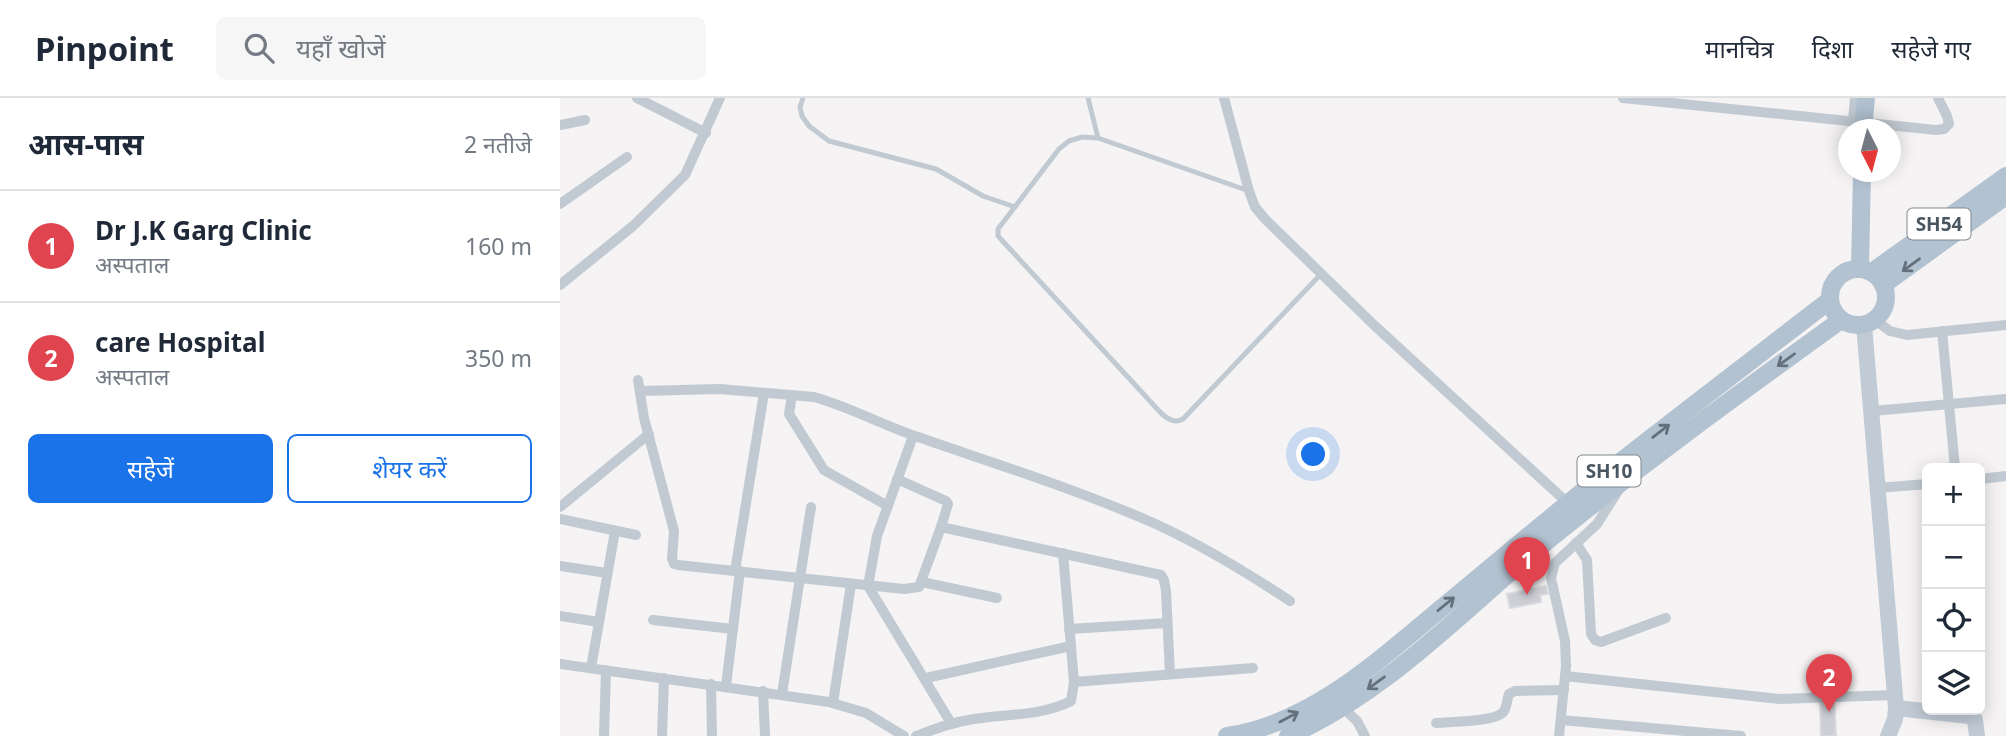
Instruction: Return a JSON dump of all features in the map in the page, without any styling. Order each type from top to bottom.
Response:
[{"type":"main road","points":[[1861,119],[1866,98]]},
{"type":"main road","name":"SH54","points":[[1872,275],[2006,176]]},
{"type":"main road","points":[[1830,300],[1833,311],[1841,320],[1852,324],[1869,322],[1882,312],[1886,301],[1872,275],[1863,182]]},
{"type":"main road","name":"SH54","points":[[1872,275],[2006,196]]},
{"type":"main road","name":"SH10","points":[[1227,736],[1278,723],[1345,684],[1574,509],[1830,300],[1831,288],[1847,271],[1872,275]]},
{"type":"main road","name":"SH10","points":[[1288,736],[1346,704],[1402,664],[1574,509],[1625,480],[1841,320]]},
{"type":"main road","points":[[1869,322],[1872,411],[1896,702],[1895,719],[1888,736]]},
{"type":"main road","points":[[1896,702],[1969,716],[1975,720],[1977,736]]},
{"type":"street","points":[[637,98],[706,133]]},
{"type":"street","points":[[560,285],[633,226],[690,169],[720,98]]},
{"type":"street","points":[[1224,98],[1255,207],[1266,220],[1574,509]]},
{"type":"street","points":[[1623,98],[1736,104],[1838,120]]},
{"type":"street","points":[[1856,98],[1859,119]]},
{"type":"street","points":[[1901,127],[1944,129],[1949,124],[1938,98]]},
{"type":"street","points":[[560,125],[585,120]]},
{"type":"street","points":[[560,204],[627,157]]},
{"type":"street","points":[[1869,322],[1907,335],[2006,325]]},
{"type":"street","points":[[1942,331],[1955,463]]},
{"type":"street","points":[[897,479],[946,501],[947,509],[919,587],[913,589],[868,586],[674,564],[674,531],[639,386],[720,389],[828,401],[913,436],[1055,484],[1144,518],[1205,548],[1290,601]]},
{"type":"street","points":[[726,686],[737,571],[764,393]]},
{"type":"street","points":[[792,395],[789,414],[824,470],[888,506]]},
{"type":"street","points":[[1872,411],[2006,399]]},
{"type":"street","points":[[560,507],[649,434]]},
{"type":"street","points":[[913,436],[872,556],[868,586],[951,723]]},
{"type":"street","points":[[1985,478],[2006,476]]},
{"type":"street","points":[[1559,736],[1565,676],[1564,628],[1551,578],[1552,570],[1555,563],[1597,524],[1625,480]]},
{"type":"street","points":[[1878,488],[1922,484]]},
{"type":"street","points":[[782,694],[811,507]]},
{"type":"street","points":[[560,519],[636,535]]},
{"type":"street","points":[[941,527],[1160,575],[1164,580],[1170,674]]},
{"type":"street","points":[[591,668],[615,531]]},
{"type":"street","points":[[1576,543],[1587,560],[1591,634],[1595,640],[1601,642],[1666,618]]},
{"type":"street","points":[[916,736],[951,723],[1019,714],[1071,701],[1073,682],[1063,553]]},
{"type":"street","points":[[560,566],[607,573]]},
{"type":"street","points":[[922,582],[997,598]]},
{"type":"street","points":[[833,703],[851,584]]},
{"type":"street","points":[[560,616],[599,622]]},
{"type":"street","points":[[653,620],[733,629]]},
{"type":"street","points":[[1069,629],[1167,623]]},
{"type":"street","points":[[926,678],[1071,646]]},
{"type":"street","points":[[560,664],[833,703],[866,713],[904,736]]},
{"type":"street","points":[[1073,682],[1253,668]]},
{"type":"street","points":[[604,736],[606,670]]},
{"type":"street","points":[[1565,676],[1780,699],[1896,702]]},
{"type":"street","points":[[662,736],[664,678]]},
{"type":"street","points":[[710,684],[712,736]]},
{"type":"street","points":[[1436,723],[1500,715],[1504,711],[1509,694],[1515,691],[1564,690]]},
{"type":"street","points":[[763,691],[765,736]]},
{"type":"street","points":[[1346,704],[1365,736]]},
{"type":"street","points":[[1561,720],[1741,736]]},
{"type":"lane","points":[[803,98],[800,107],[808,126],[829,141],[936,169],[984,195],[1015,206]]},
{"type":"lane","points":[[1088,98],[1098,138]]},
{"type":"lane","points":[[1250,191],[1098,138],[1082,137],[1069,141],[1059,149],[998,229],[998,236],[1169,421],[1177,422],[1183,419],[1321,274]]},
{"type":"building","points":[[1546,586],[1548,594],[1540,595],[1541,602],[1510,608],[1507,594]]},
{"type":"building","points":[[1834,699],[1836,736],[1821,736],[1820,700]]},
{"type":"place","name":"Dr J.K Garg Clinic","points":[[1527,595]]},
{"type":"place","name":"care Hospital","points":[[1829,712]]}]
